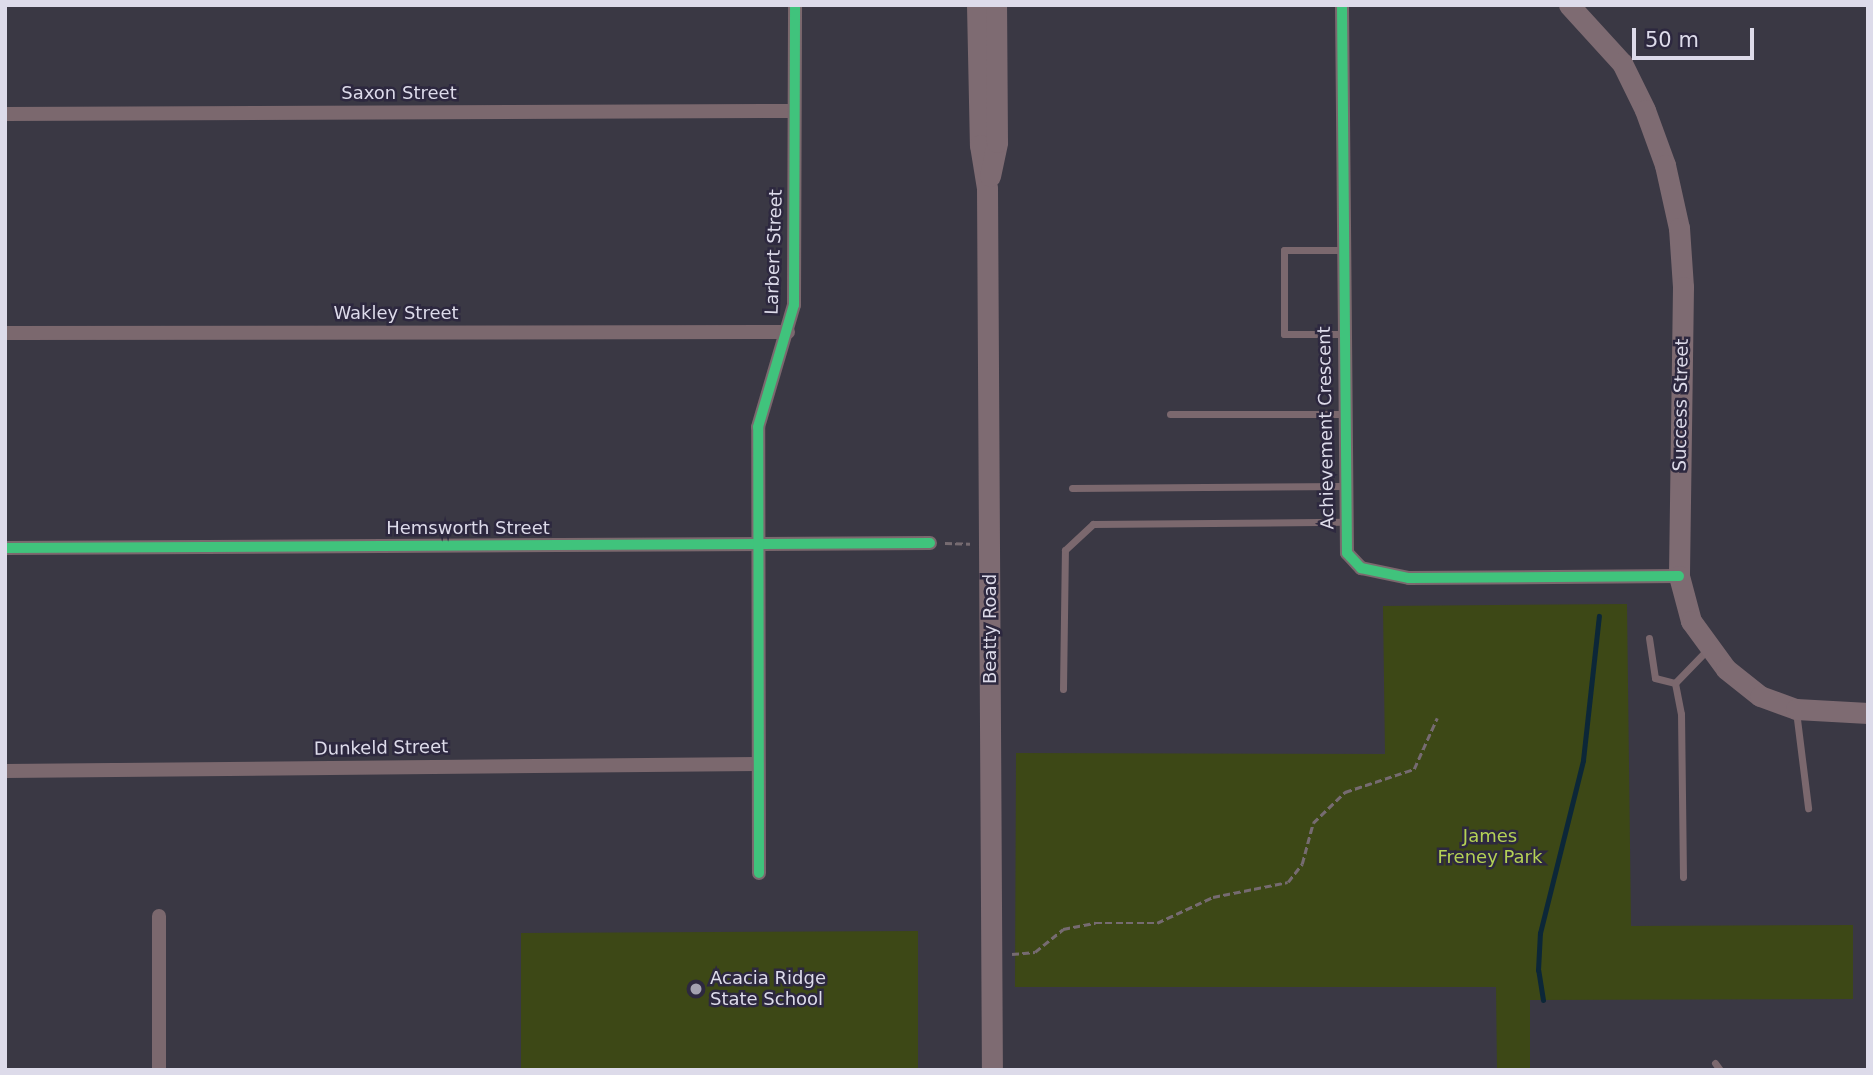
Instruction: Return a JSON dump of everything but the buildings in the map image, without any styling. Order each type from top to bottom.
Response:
[{"type":"main road","name":"Beatty Road","points":[[977,5],[981,145],[987,188],[992,1070]]},
{"type":"main road","name":"Beatty Road","points":[[987,188],[997,142],[996,5]]},
{"type":"main road","name":"Success Street","points":[[1569,5],[1622,63],[1645,110],[1665,165],[1679,228],[1683,287],[1679,576],[1691,621],[1709,649],[1760,696],[1796,709],[1868,713]]},
{"type":"street","name":"Larbert Street","points":[[759,873],[758,427],[794,306],[795,5]]},
{"type":"street","name":"Achievement Crescent","points":[[1342,5],[1343,414],[1344,522],[1347,553],[1362,568],[1380,575],[1679,576]]},
{"type":"street","name":"Saxon Street","points":[[5,114],[794,111]]},
{"type":"street","name":"Wakley Street","points":[[5,333],[788,332]]},
{"type":"street","name":"Hemsworth Street","points":[[5,548],[930,543]]},
{"type":"street","name":"Dunkeld Street","points":[[5,771],[757,764]]},
{"type":"street","points":[[159,916],[159,1070]]},
{"type":"lane","points":[[1343,250],[1284,250],[1284,334],[1343,334]]},
{"type":"lane","points":[[1170,414],[1343,414]]},
{"type":"lane","points":[[1072,488],[1344,486]]},
{"type":"lane","points":[[1063,689],[1065,550],[1093,524],[1344,522]]},
{"type":"lane","points":[[1649,638],[1655,678],[1675,683]]},
{"type":"lane","points":[[1675,683],[1709,649]]},
{"type":"lane","points":[[1675,683],[1681,714],[1683,877]]},
{"type":"lane","points":[[1796,709],[1808,808]]},
{"type":"path","points":[[930,543],[970,544]]},
{"type":"path","points":[[1012,954],[1035,951],[1063,929],[1095,923],[1157,923],[1213,897],[1288,882],[1302,864],[1313,823],[1345,792],[1414,769],[1437,718]]},
{"type":"green space","name":"James Freney Park","points":[[1627,604],[1631,926],[1853,925],[1853,999],[1530,1000],[1530,1070],[1497,1070],[1496,987],[1015,987],[1016,753],[1385,754],[1383,606]]},
{"type":"green space","points":[[918,931],[918,1070],[521,1070],[521,933]]},
{"type":"waterway","points":[[1543,1000],[1538,970],[1540,933],[1583,760],[1599,616]]},
{"type":"cycle path","points":[[759,873],[758,427],[794,305],[795,5]]},
{"type":"cycle path","points":[[1342,5],[1347,553],[1361,568],[1409,578],[1679,576]]},
{"type":"cycle path","points":[[5,548],[930,543]]},
{"type":"place","name":"Acacia Ridge State School","points":[[696,989]]}]
